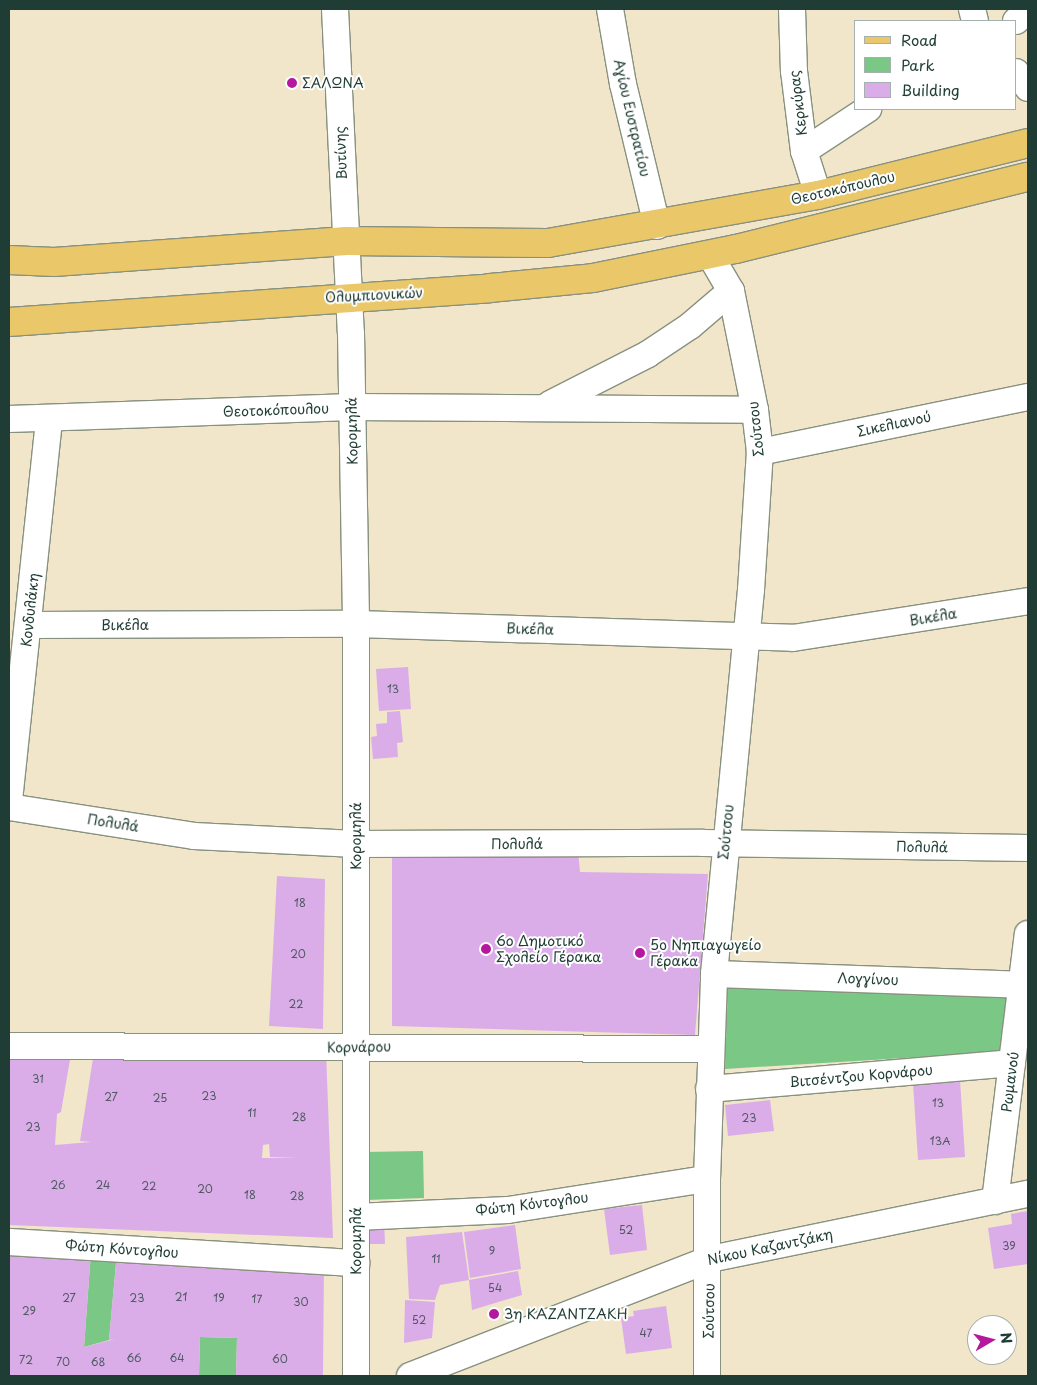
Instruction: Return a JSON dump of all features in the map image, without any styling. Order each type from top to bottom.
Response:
[{"type":"main road","name":"Θεοτοκόπουλου","points":[[657,226],[818,195],[1028,143]]},
{"type":"main road","points":[[736,249],[1028,176]]},
{"type":"main road","points":[[9,260],[54,262],[346,241],[548,243],[657,226]]},
{"type":"main road","name":"Ολυμπιονικών","points":[[9,322],[349,296],[490,288],[593,278],[736,249]]},
{"type":"street","name":"Βυτίνης","points":[[335,9],[349,296]]},
{"type":"street","name":"Αγίου Ευστρατίου","points":[[610,9],[623,84],[657,226]]},
{"type":"street","name":"Κερκύρας","points":[[792,9],[794,71],[804,151],[818,195]]},
{"type":"street","points":[[1017,20],[1028,10]]},
{"type":"street","points":[[1017,73],[1028,88]]},
{"type":"street","points":[[804,151],[866,110]]},
{"type":"street","name":"Σούτσου","points":[[707,1376],[710,1259],[707,1179],[714,974],[724,844],[758,513],[760,452],[755,410],[731,291],[736,249]]},
{"type":"street","name":"Σούτσου","points":[[710,255],[731,291]]},
{"type":"street","name":"Θεοτοκόπουλου","points":[[542,407],[648,354],[690,326],[731,291]]},
{"type":"street","name":"Κορομηλά","points":[[349,296],[356,624],[356,1376]]},
{"type":"street","name":"Σικελιανού","points":[[760,452],[1028,397]]},
{"type":"street","name":"Θεοτοκόπουλου","points":[[9,419],[49,420],[352,407],[755,410]]},
{"type":"street","name":"Κονδυλάκη","points":[[9,801],[29,625],[49,420]]},
{"type":"street","name":"Βικέλα","points":[[29,625],[356,624],[746,637],[815,636],[1028,601]]},
{"type":"street","name":"Πολυλά","points":[[9,807],[194,836],[356,844],[724,844],[1028,848]]},
{"type":"street","name":"Ρωμανού","points":[[995,1200],[1028,934]]},
{"type":"street","name":"Λογγίνου","points":[[714,974],[1022,985]]},
{"type":"street","name":"Κορνάρου","points":[[9,1046],[710,1049]]},
{"type":"street","name":"Βιτσέντζου Κορνάρου","points":[[709,1089],[1012,1063]]},
{"type":"street","name":"Φώτη Κόντογλου","points":[[356,1217],[508,1210],[707,1179]]},
{"type":"street","name":"Νίκου Καζαντζάκη","points":[[410,1376],[710,1259],[1028,1194]]},
{"type":"street","name":"Φώτη Κόντογλου","points":[[9,1242],[356,1263]]},
{"type":"green space","points":[[728,982],[1008,991],[1002,1052],[725,1069]]},
{"type":"green space","points":[[423,1151],[424,1198],[366,1200],[365,1152]]},
{"type":"green space","points":[[91,1252],[117,1252],[109,1340],[84,1347]]},
{"type":"green space","points":[[200,1337],[237,1338],[236,1376],[199,1376]]},
{"type":"building","points":[[408,667],[411,709],[379,711],[376,669]]},
{"type":"building","points":[[400,711],[403,742],[397,743],[398,757],[373,759],[371,737],[377,736],[376,724],[387,723],[387,712]]},
{"type":"building","name":"6ο Δημοτικό Σχολείο Γέρακα","points":[[578,851],[580,872],[708,874],[695,1035],[392,1026],[392,852]]},
{"type":"building","points":[[277,876],[325,879],[323,1029],[269,1026]]},
{"type":"building","points":[[72,1048],[61,1112],[57,1114],[55,1145],[91,1142],[80,1141],[94,1052],[326,1051],[333,1238],[9,1225],[9,1049]],"holes":[[[269,1144],[270,1157],[299,1158],[262,1158],[263,1145]]]},
{"type":"building","points":[[960,1080],[965,1157],[918,1160],[913,1083]]},
{"type":"building","points":[[770,1100],[774,1131],[728,1136],[725,1105]]},
{"type":"building","points":[[642,1205],[647,1250],[610,1255],[604,1209]]},
{"type":"building","points":[[1028,1211],[1028,1264],[994,1269],[988,1228],[1012,1224],[1011,1214]]},
{"type":"building","points":[[366,1221],[384,1221],[385,1244],[366,1244]]},
{"type":"building","points":[[515,1225],[521,1269],[470,1278],[464,1232]]},
{"type":"building","points":[[462,1232],[469,1280],[440,1285],[435,1300],[409,1299],[406,1237]]},
{"type":"building","points":[[9,1245],[91,1252],[84,1347],[115,1339],[109,1340],[117,1252],[324,1264],[323,1376],[236,1376],[237,1338],[200,1337],[199,1376],[9,1376]]},
{"type":"building","points":[[518,1271],[522,1295],[472,1310],[469,1280]]},
{"type":"building","points":[[405,1300],[435,1302],[432,1338],[404,1343]]},
{"type":"building","points":[[666,1306],[672,1348],[626,1354],[621,1318],[634,1316],[633,1311]]},
{"type":"place","name":"ΣΑΛΩΝΑ","points":[[292,83]]},
{"type":"place","name":"6ο Δημοτικό Σχολείο Γέρακα","points":[[486,949]]},
{"type":"place","name":"5ο Νηπιαγωγείο Γέρακα","points":[[640,953]]},
{"type":"place","name":"3η ΚΑΖΑΝΤΖΑΚΗ","points":[[494,1314]]}]
